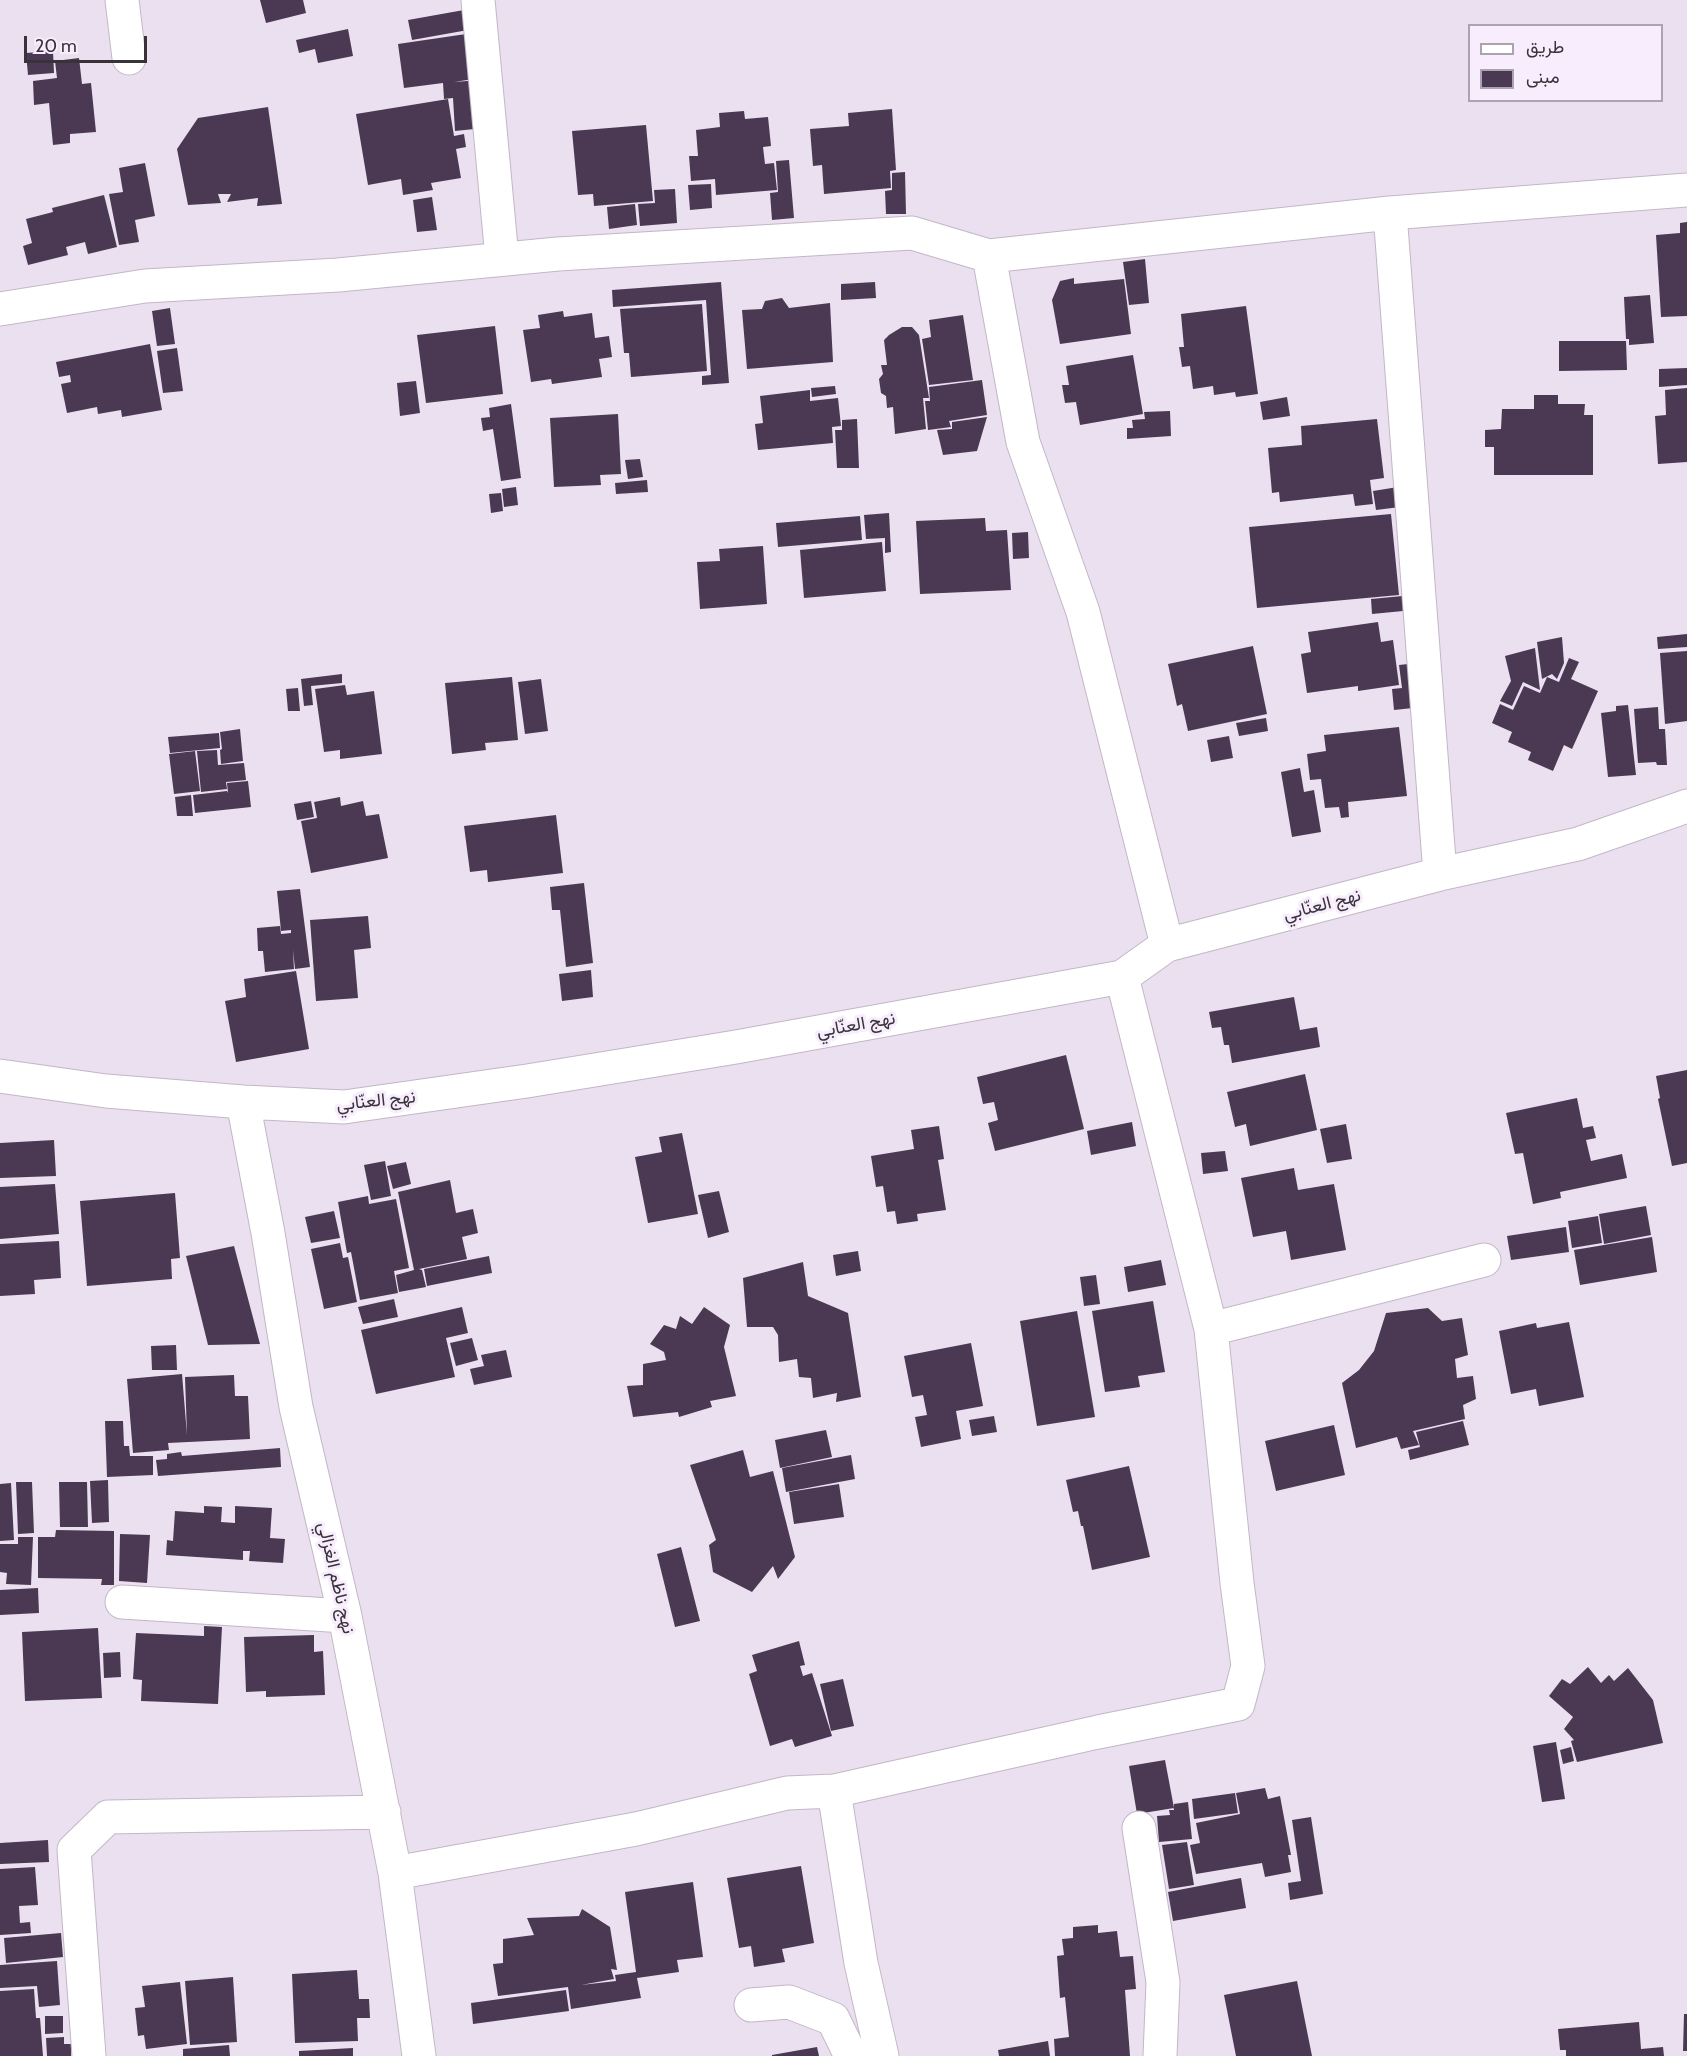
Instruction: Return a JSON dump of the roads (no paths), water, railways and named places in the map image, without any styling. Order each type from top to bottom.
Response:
[{"type":"street","points":[[123,0],[129,58]]},
{"type":"street","points":[[478,0],[502,258]]},
{"type":"street","points":[[0,309],[145,286],[338,276],[502,258],[912,233],[989,256],[1390,213],[1687,190]]},
{"type":"street","points":[[1390,213],[1440,874]]},
{"type":"street","points":[[989,256],[1023,442],[1083,612],[1167,945]]},
{"type":"street","name":"نهج العنّابي","points":[[0,1076],[106,1091],[344,1107],[516,1083],[736,1047],[1122,977],[1167,945],[1440,874],[1578,844],[1687,806]]},
{"type":"street","points":[[395,1873],[636,1828],[787,1793],[834,1791],[1098,1732],[1238,1704],[1248,1666],[1237,1583],[1211,1329],[1122,977]]},
{"type":"street","name":"نهج ناظم الغزالي","points":[[243,1102],[268,1233],[296,1407],[345,1616],[384,1812],[395,1873],[419,2056]]},
{"type":"street","points":[[1211,1329],[1484,1260]]},
{"type":"street","points":[[122,1602],[345,1616]]},
{"type":"street","points":[[834,1791],[861,1963],[882,2056]]},
{"type":"street","points":[[89,2056],[74,1850],[108,1817],[384,1812]]},
{"type":"street","points":[[1139,1828],[1163,1982],[1160,2056]]},
{"type":"street","points":[[751,2005],[789,2002],[833,2019],[851,2056]]}]
